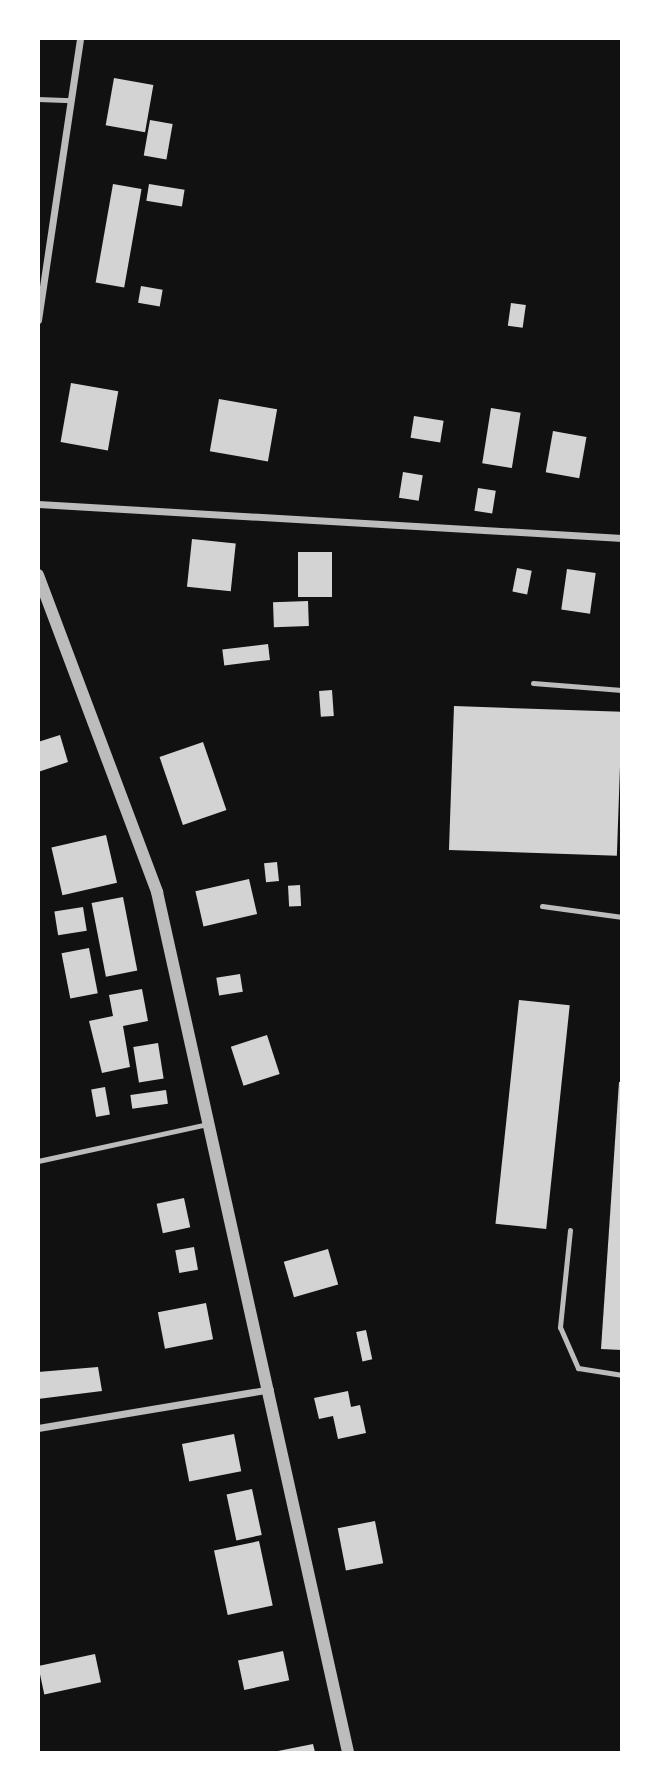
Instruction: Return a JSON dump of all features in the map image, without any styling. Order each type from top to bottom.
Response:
[{"type":"street","points":[[38,320],[80,38]]},
{"type":"street","points":[[38,504],[621,538]]},
{"type":"street","points":[[38,575],[157,892],[270,1389],[348,1752]]},
{"type":"street","points":[[38,1428],[270,1389]]},
{"type":"lane","points":[[38,99],[71,100]]},
{"type":"lane","points":[[533,683],[621,690]]},
{"type":"lane","points":[[542,906],[621,917]]},
{"type":"lane","points":[[38,1161],[210,1123]]},
{"type":"lane","points":[[570,1230],[560,1327],[578,1368],[621,1375]]},
{"type":"building","points":[[114,78],[153,85],[145,132],[106,125]]},
{"type":"building","points":[[150,120],[173,124],[166,159],[144,155]]},
{"type":"building","points":[[113,184],[142,189],[124,288],[96,282]]},
{"type":"building","points":[[149,184],[185,190],[182,206],[146,201]]},
{"type":"building","points":[[141,286],[163,290],[160,307],[138,303]]},
{"type":"building","points":[[511,303],[526,305],[523,328],[508,326]]},
{"type":"building","points":[[71,383],[118,391],[108,450],[61,442]]},
{"type":"building","points":[[219,399],[277,409],[268,461],[210,451]]},
{"type":"building","points":[[491,408],[521,413],[512,468],[482,463]]},
{"type":"building","points":[[414,416],[444,421],[440,442],[411,438]]},
{"type":"building","points":[[553,431],[586,437],[579,478],[546,472]]},
{"type":"building","points":[[403,472],[423,475],[419,501],[399,498]]},
{"type":"building","points":[[478,488],[496,491],[492,514],[474,511]]},
{"type":"building","points":[[192,539],[236,544],[231,591],[187,587]]},
{"type":"building","points":[[298,552],[332,552],[332,597],[298,597]]},
{"type":"building","points":[[517,568],[532,571],[527,594],[512,592]]},
{"type":"building","points":[[567,569],[596,573],[590,614],[561,610]]},
{"type":"building","points":[[308,601],[309,626],[274,627],[273,602]]},
{"type":"building","points":[[268,644],[270,660],[224,665],[222,650]]},
{"type":"building","points":[[332,690],[334,716],[321,717],[319,691]]},
{"type":"building","points":[[454,706],[622,712],[617,856],[449,850]]},
{"type":"building","points":[[60,735],[68,762],[38,772],[38,742]]},
{"type":"building","points":[[203,742],[226,810],[183,825],[160,757]]},
{"type":"building","points":[[106,835],[117,883],[62,895],[51,848]]},
{"type":"building","points":[[277,862],[279,881],[266,882],[264,863]]},
{"type":"building","points":[[249,879],[257,914],[204,926],[195,891]]},
{"type":"building","points":[[300,885],[301,906],[289,907],[288,886]]},
{"type":"building","points":[[123,897],[137,971],[106,977],[92,903]]},
{"type":"building","points":[[83,907],[87,931],[58,935],[54,912]]},
{"type":"building","points":[[89,948],[98,993],[70,998],[62,953]]},
{"type":"building","points":[[240,974],[243,992],[219,996],[216,978]]},
{"type":"building","points":[[142,989],[148,1021],[123,1026],[130,1067],[102,1073],[89,1021],[113,1016],[109,995]]},
{"type":"building","points":[[519,1000],[570,1005],[546,1229],[495,1224]]},
{"type":"building","points":[[267,1035],[280,1074],[244,1086],[231,1047]]},
{"type":"building","points":[[158,1043],[164,1079],[139,1082],[133,1047]]},
{"type":"building","points":[[619,1082],[622,1082],[622,1350],[601,1349]]},
{"type":"building","points":[[105,1087],[110,1115],[96,1117],[91,1089]]},
{"type":"building","points":[[166,1090],[168,1104],[132,1109],[130,1095]]},
{"type":"building","points":[[184,1198],[190,1227],[163,1233],[157,1204]]},
{"type":"building","points":[[194,1247],[198,1270],[179,1273],[175,1250]]},
{"type":"building","points":[[328,1249],[338,1285],[294,1297],[284,1262]]},
{"type":"building","points":[[206,1303],[213,1339],[165,1349],[158,1312]]},
{"type":"building","points":[[366,1330],[372,1359],[362,1361],[356,1332]]},
{"type":"building","points":[[98,1367],[102,1391],[38,1399],[38,1372]]},
{"type":"building","points":[[348,1391],[351,1407],[360,1405],[366,1433],[338,1439],[333,1416],[319,1419],[314,1398]]},
{"type":"building","points":[[234,1434],[241,1471],[189,1481],[182,1444]]},
{"type":"building","points":[[252,1489],[262,1535],[236,1540],[227,1494]]},
{"type":"building","points":[[375,1521],[383,1563],[346,1570],[338,1528]]},
{"type":"building","points":[[259,1541],[273,1606],[228,1615],[214,1551]]},
{"type":"building","points":[[283,1651],[289,1680],[244,1690],[238,1661]]},
{"type":"building","points":[[95,1654],[101,1682],[44,1694],[38,1666]]},
{"type":"building","points":[[313,1744],[315,1752],[278,1752],[278,1751]]}]
